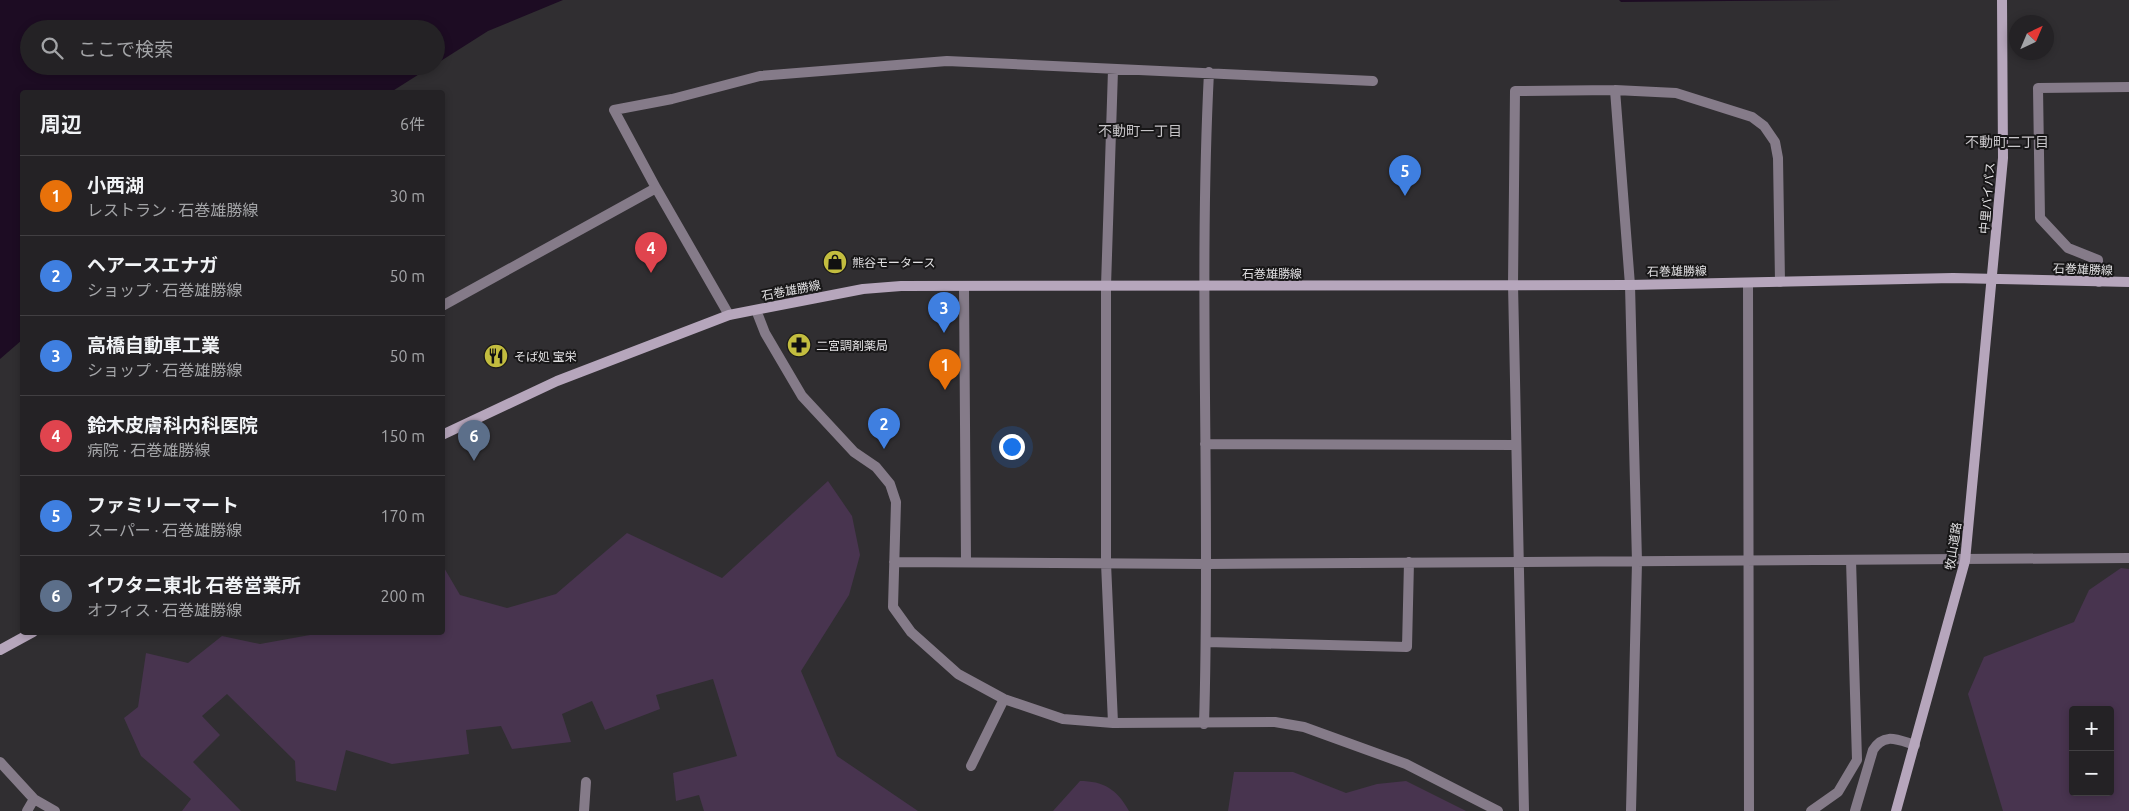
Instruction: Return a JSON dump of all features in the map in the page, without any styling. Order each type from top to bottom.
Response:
[{"type":"main road","name":"中里バイパス","points":[[1992,278],[2004,158],[2002,0]]},
{"type":"main road","name":"石巻雄勝線","points":[[445,434],[557,381],[729,315],[863,290],[901,286],[1630,285],[1992,278],[2129,282]]},
{"type":"main road","name":"牧山道路","points":[[1896,811],[1965,561],[1992,278]]},
{"type":"main road","points":[[0,650],[28,635]]},
{"type":"street","points":[[729,315],[656,188],[614,110],[672,99],[760,76],[947,61],[1113,70],[1209,72],[1373,80]]},
{"type":"street","points":[[1113,70],[1106,286],[1106,563],[1113,723]]},
{"type":"street","points":[[1204,724],[1207,642],[1205,286],[1209,72]]},
{"type":"street","points":[[2099,282],[2098,260],[2068,248],[2040,218],[2038,88],[2129,87]]},
{"type":"street","points":[[1615,90],[1630,285],[1637,562],[1631,811]]},
{"type":"street","points":[[1524,811],[1513,284],[1515,91],[1615,90],[1676,93],[1752,117],[1764,126],[1775,142],[1778,158],[1780,282]]},
{"type":"street","points":[[445,304],[656,188]]},
{"type":"street","points":[[1748,283],[1749,811]]},
{"type":"street","points":[[964,286],[966,561]]},
{"type":"street","points":[[756,310],[765,333],[802,396],[854,452],[876,467],[890,484],[896,502],[893,607],[899,618],[911,632],[958,674],[1004,699],[1063,719],[1113,723],[1204,724],[1275,722],[1304,727],[1406,764],[1498,811]]},
{"type":"street","points":[[1205,444],[1516,444]]},
{"type":"street","points":[[894,562],[1207,564],[1748,560],[1965,561],[2129,558]]},
{"type":"street","points":[[1811,811],[1838,792],[1857,760],[1851,560]]},
{"type":"street","points":[[1207,642],[1407,646],[1409,562]]},
{"type":"street","points":[[971,766],[1004,699]]},
{"type":"street","points":[[1855,811],[1873,750],[1878,742],[1889,737],[1915,745]]},
{"type":"street","points":[[0,762],[34,799],[55,811]]},
{"type":"street","points":[[584,811],[586,782]]},
{"type":"street","points":[[27,811],[34,799]]},
{"type":"shaded area","points":[[0,0],[563,0],[488,31],[445,58],[445,20],[20,20],[20,75],[418,75],[394,90],[20,90],[20,342],[0,359]]},
{"type":"shaded area","points":[[1619,0],[1844,0],[1621,2]]},
{"type":"shaded area","points":[[828,481],[852,516],[860,555],[849,595],[801,671],[837,756],[918,811],[704,811],[699,795],[676,801],[673,773],[737,756],[713,679],[656,695],[660,709],[605,730],[592,701],[562,714],[571,742],[512,749],[501,726],[466,730],[469,754],[392,764],[346,750],[336,791],[296,781],[295,761],[227,694],[202,716],[220,735],[193,762],[241,811],[182,811],[191,799],[141,756],[124,718],[138,707],[146,653],[188,663],[222,636],[260,644],[310,635],[445,635],[445,569],[460,595],[507,608],[556,594],[627,533],[722,578]]},
{"type":"shaded area","points":[[2121,568],[2129,569],[2129,811],[2003,811],[1968,694],[1984,657],[2074,622],[2089,590]]},
{"type":"shaded area","points":[[1234,772],[1293,772],[1346,793],[1377,784],[1406,781],[1466,811],[1228,811]]},
{"type":"shaded area","points":[[1080,781],[1088,781],[1109,788],[1120,797],[1129,811],[1053,811]]},
{"type":"place","name":"ファミリーマート","points":[[1405,196]]},
{"type":"place","name":"熊谷モータース","points":[[835,262]]},
{"type":"place","name":"鈴木皮膚科内科医院","points":[[651,273]]},
{"type":"place","name":"高橋自動車工業","points":[[944,333]]},
{"type":"place","name":"二宮調剤薬局","points":[[799,345]]},
{"type":"place","name":"そば処 宝栄","points":[[496,356]]},
{"type":"place","name":"小西湖","points":[[945,390]]},
{"type":"place","name":"ヘアースエナガ","points":[[884,449]]},
{"type":"place","name":"イワタニ東北 石巻営業所","points":[[474,461]]},
{"type":"district","name":"不動町一丁目","points":[[1140,131]]},
{"type":"district","name":"不動町二丁目","points":[[2007,142]]}]
